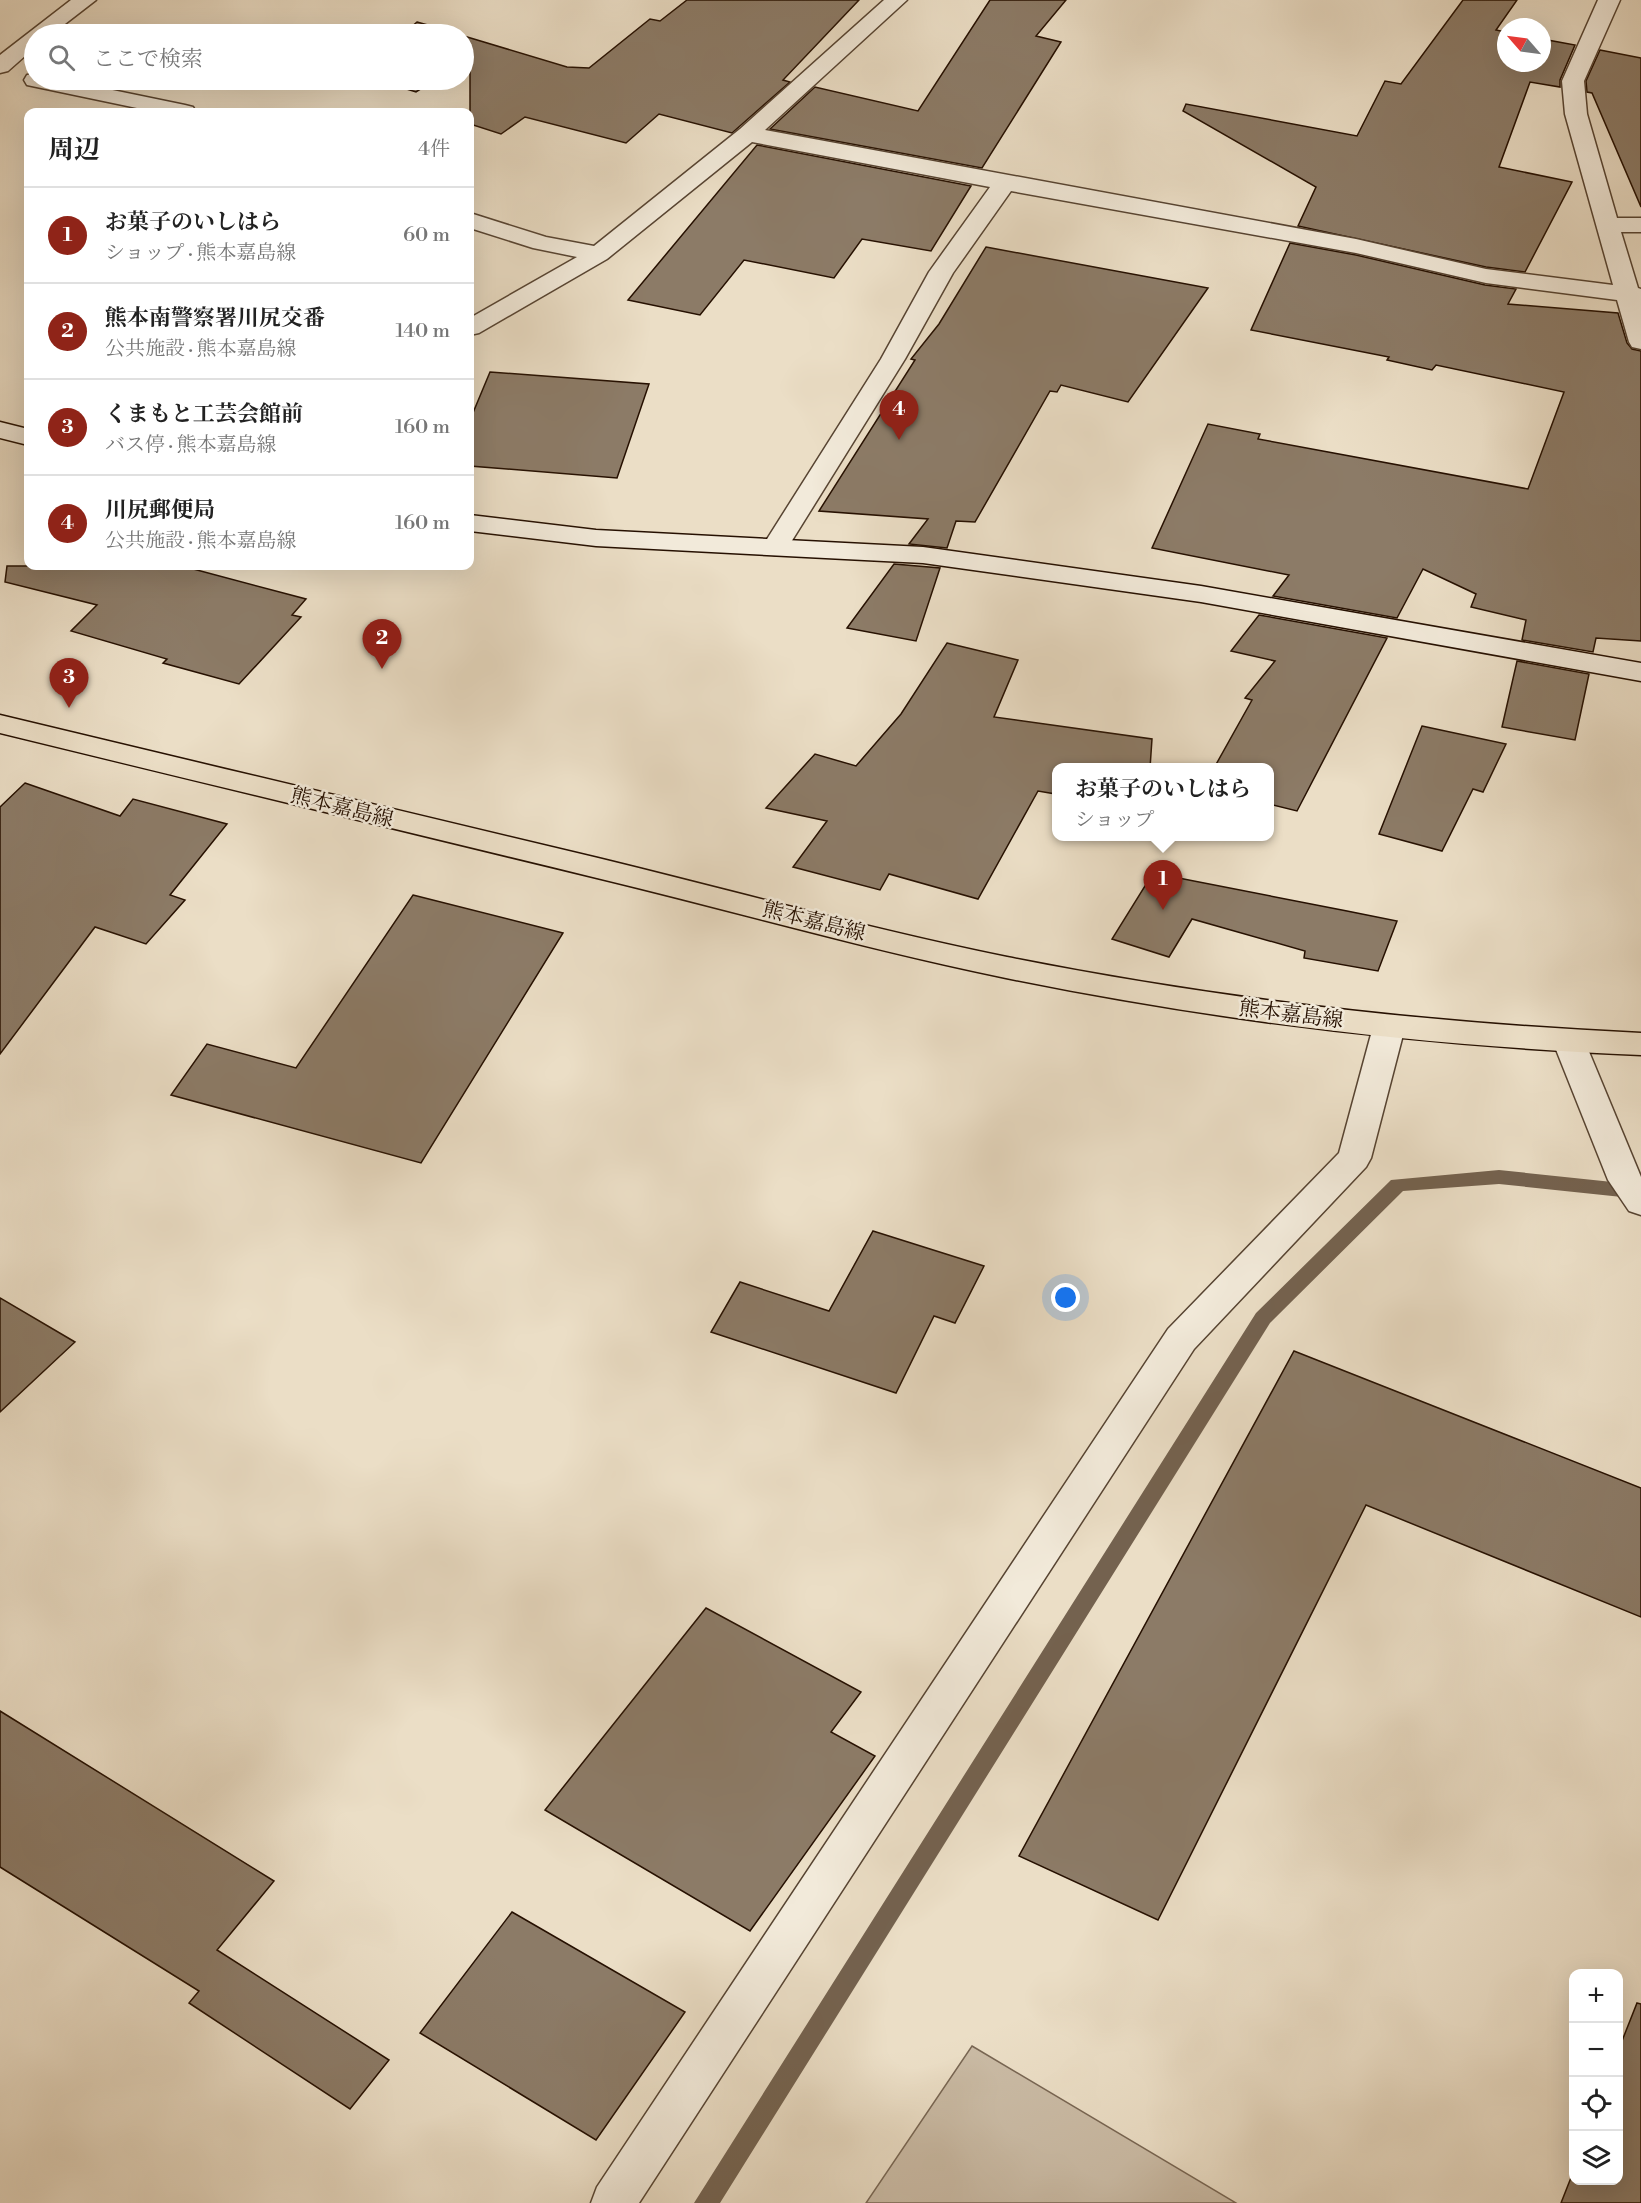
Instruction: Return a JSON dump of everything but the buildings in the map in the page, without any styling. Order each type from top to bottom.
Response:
[{"type":"main road","name":"熊本嘉島線","points":[[0,724],[916,948],[1129,990],[1257,1011],[1389,1027],[1569,1042],[1641,1044]]},
{"type":"street","points":[[53,24],[85,0]]},
{"type":"street","points":[[474,326],[599,254],[748,134],[896,0]]},
{"type":"street","points":[[1609,0],[1573,81],[1576,114],[1607,225],[1634,296],[1641,342]]},
{"type":"street","points":[[0,66],[24,46]]},
{"type":"street","points":[[0,72],[24,77]]},
{"type":"street","points":[[85,90],[167,108]]},
{"type":"street","points":[[748,134],[1356,246],[1486,276],[1634,296]]},
{"type":"street","points":[[775,547],[893,358],[941,272],[1005,183]]},
{"type":"street","points":[[474,221],[541,243],[599,254]]},
{"type":"street","points":[[1607,225],[1641,225]]},
{"type":"street","points":[[0,430],[24,436]]},
{"type":"street","points":[[474,523],[596,538],[923,555],[1201,594],[1641,672]]},
{"type":"street","points":[[613,2203],[1181,1339],[1354,1158],[1389,1027]]},
{"type":"street","points":[[1569,1042],[1626,1180],[1641,1202]]},
{"type":"shaded area","points":[[972,2046],[1236,2203],[866,2203]]},
{"type":"waterway","points":[[706,2203],[1263,1318],[1398,1185],[1499,1177],[1641,1192]]},
{"type":"place","name":"川尻郵便局","points":[[899,440]]},
{"type":"place","name":"熊本南警察署川尻交番","points":[[382,669]]},
{"type":"place","name":"くまもと工芸会館前","points":[[69,708]]},
{"type":"place","name":"お菓子のいしはら","points":[[1163,910]]}]
